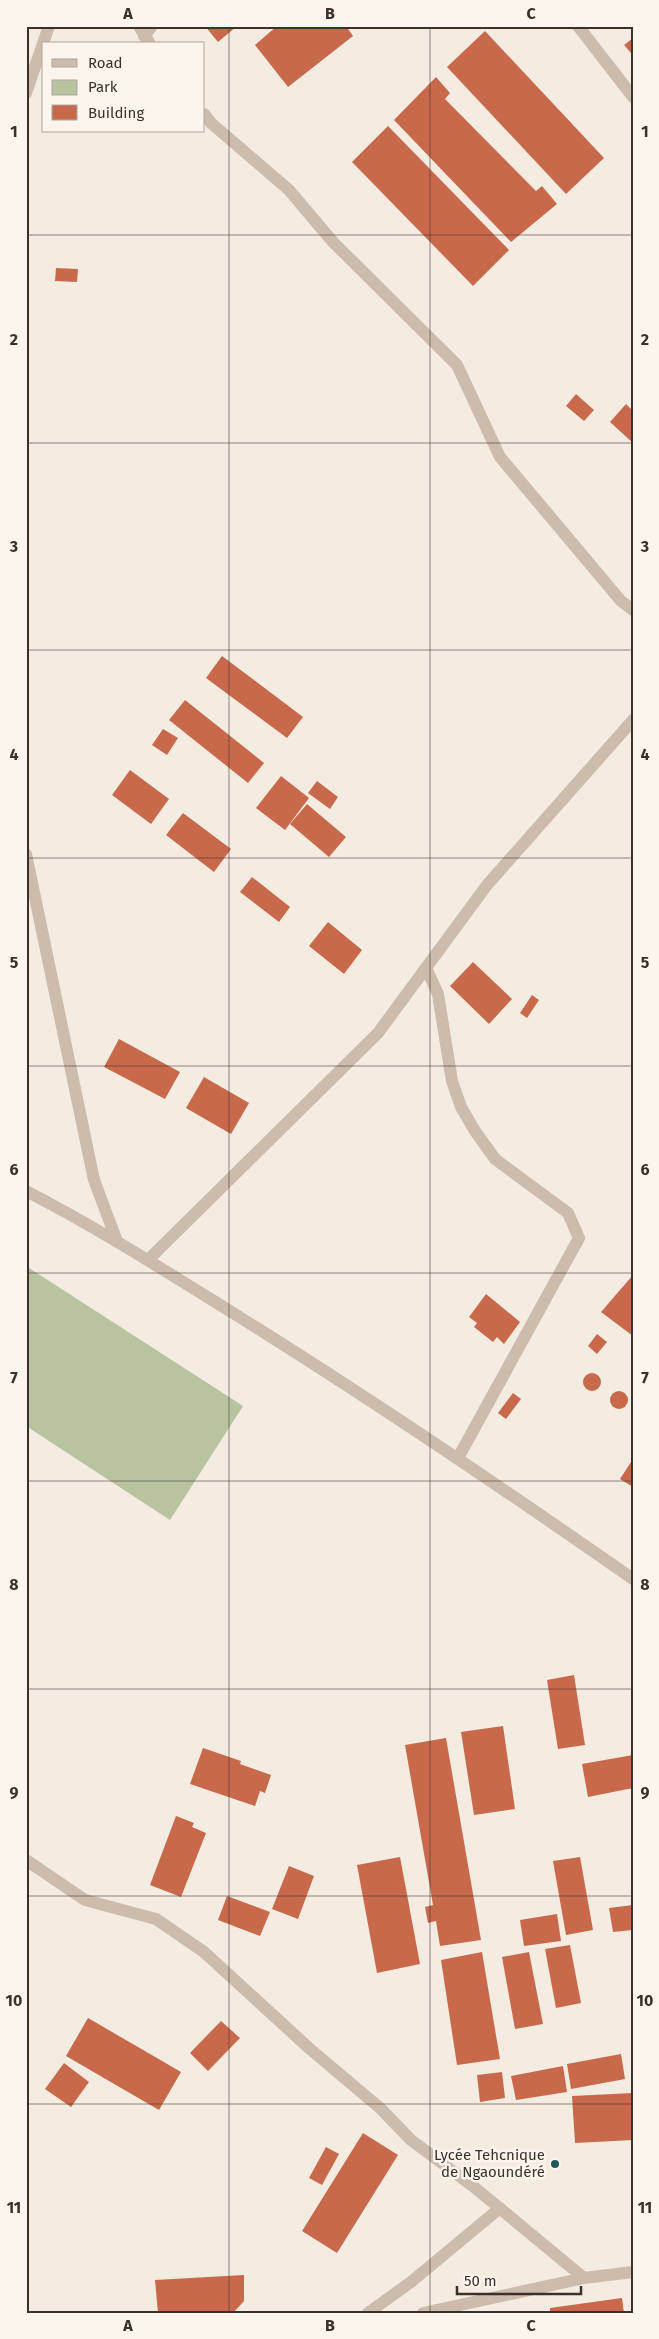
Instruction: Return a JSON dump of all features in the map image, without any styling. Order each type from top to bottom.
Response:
[{"type":"street","points":[[44,42],[49,26]]},
{"type":"street","points":[[578,26],[633,97]]},
{"type":"street","points":[[26,93],[42,46]]},
{"type":"street","points":[[205,115],[211,123],[289,190],[333,242],[457,365],[500,457],[621,602],[633,610]]},
{"type":"street","points":[[148,1260],[378,1033],[487,885],[633,720]]},
{"type":"street","points":[[26,854],[94,1180],[117,1242]]},
{"type":"street","points":[[426,968],[438,994],[452,1081],[461,1107],[475,1132],[495,1159],[568,1213],[578,1238],[458,1458]]},
{"type":"street","points":[[26,1191],[148,1260],[342,1381],[458,1458],[633,1579]]},
{"type":"street","points":[[26,1860],[85,1900],[156,1919],[204,1952],[310,2049],[380,2108],[411,2140],[500,2208],[584,2278]]},
{"type":"street","points":[[368,2313],[411,2282],[500,2208]]},
{"type":"street","points":[[423,2313],[584,2278],[633,2272]]},
{"type":"green space","points":[[26,1266],[243,1406],[170,1520],[26,1426]]},
{"type":"building","points":[[205,26],[237,26],[218,42]]},
{"type":"building","points":[[277,26],[346,26],[353,36],[288,87],[255,45]]},
{"type":"building","points":[[485,31],[604,158],[566,194],[447,67]]},
{"type":"building","points":[[633,38],[633,52],[631,53],[624,45]]},
{"type":"building","points":[[436,77],[450,93],[445,99],[536,191],[542,186],[557,204],[511,242],[394,120]]},
{"type":"building","points":[[388,126],[509,250],[473,286],[352,162]]},
{"type":"building","points":[[56,268],[78,269],[77,282],[55,281]]},
{"type":"building","points":[[576,394],[594,410],[584,421],[566,406]]},
{"type":"building","points":[[626,404],[633,411],[633,443],[610,422]]},
{"type":"building","points":[[222,656],[303,717],[287,738],[206,678]]},
{"type":"building","points":[[185,700],[264,763],[248,783],[169,720]]},
{"type":"building","points":[[163,729],[178,738],[167,755],[152,745]]},
{"type":"building","points":[[130,770],[169,799],[151,824],[112,795]]},
{"type":"building","points":[[281,776],[309,798],[285,830],[256,808]]},
{"type":"building","points":[[317,781],[338,797],[330,809],[308,793]]},
{"type":"building","points":[[307,804],[346,837],[329,857],[290,824]]},
{"type":"building","points":[[183,813],[231,849],[214,872],[166,835]]},
{"type":"building","points":[[252,877],[290,907],[279,922],[240,892]]},
{"type":"building","points":[[328,922],[362,950],[344,974],[309,946]]},
{"type":"building","points":[[473,962],[512,999],[489,1024],[450,986]]},
{"type":"building","points":[[532,995],[539,1000],[527,1018],[520,1013]]},
{"type":"building","points":[[119,1039],[180,1072],[165,1099],[104,1067]]},
{"type":"building","points":[[204,1077],[249,1103],[231,1134],[186,1108]]},
{"type":"building","points":[[633,1275],[633,1336],[601,1312]]},
{"type":"building","points":[[486,1294],[520,1322],[504,1344],[497,1337],[493,1342],[474,1327],[477,1323],[469,1317]]},
{"type":"building","points":[[597,1334],[607,1342],[597,1354],[588,1346]]},
{"type":"building","points":[[592,1373],[598,1376],[601,1382],[598,1388],[592,1391],[586,1388],[583,1382],[586,1376]]},
{"type":"building","points":[[619,1391],[625,1394],[628,1400],[625,1406],[619,1409],[613,1406],[610,1400],[613,1394]]},
{"type":"building","points":[[513,1393],[521,1399],[506,1419],[498,1413]]},
{"type":"building","points":[[633,1459],[633,1487],[620,1479]]},
{"type":"building","points":[[574,1675],[585,1745],[558,1749],[547,1680]]},
{"type":"building","points":[[503,1726],[515,1809],[474,1815],[461,1732]]},
{"type":"building","points":[[446,1738],[481,1940],[440,1946],[436,1921],[428,1923],[425,1907],[433,1905],[405,1745]]},
{"type":"building","points":[[203,1748],[241,1761],[240,1764],[271,1775],[265,1793],[260,1791],[255,1806],[190,1784]]},
{"type":"building","points":[[633,1755],[633,1788],[588,1797],[582,1764]]},
{"type":"building","points":[[176,1816],[194,1823],[192,1827],[206,1833],[181,1897],[150,1885]]},
{"type":"building","points":[[400,1857],[420,1964],[377,1973],[357,1865]]},
{"type":"building","points":[[580,1857],[593,1930],[566,1935],[553,1861]]},
{"type":"building","points":[[289,1866],[314,1876],[298,1919],[272,1909]]},
{"type":"building","points":[[227,1896],[270,1912],[260,1936],[218,1920]]},
{"type":"building","points":[[633,1905],[633,1930],[613,1932],[609,1908]]},
{"type":"building","points":[[557,1914],[561,1941],[524,1946],[520,1920]]},
{"type":"building","points":[[570,1945],[581,2003],[556,2008],[545,1949]]},
{"type":"building","points":[[482,1952],[500,2059],[457,2065],[441,1960]]},
{"type":"building","points":[[529,1952],[543,2024],[515,2029],[502,1957]]},
{"type":"building","points":[[88,2018],[181,2072],[159,2110],[66,2056]]},
{"type":"building","points":[[221,2021],[240,2038],[208,2071],[190,2053]]},
{"type":"building","points":[[621,2054],[625,2079],[571,2089],[567,2064]]},
{"type":"building","points":[[64,2063],[89,2082],[71,2107],[45,2089]]},
{"type":"building","points":[[563,2066],[567,2092],[516,2100],[511,2076]]},
{"type":"building","points":[[502,2072],[505,2098],[480,2102],[477,2075]]},
{"type":"building","points":[[633,2093],[633,2140],[575,2143],[572,2096]]},
{"type":"building","points":[[363,2133],[398,2155],[337,2253],[302,2231]]},
{"type":"building","points":[[326,2147],[339,2154],[322,2185],[309,2178]]},
{"type":"building","points":[[244,2275],[244,2301],[235,2311],[158,2313],[155,2280]]},
{"type":"building","points":[[622,2298],[624,2313],[550,2313],[550,2308]]},
{"type":"place","name":"Lycée Tehcnique de Ngaoundéré","points":[[555,2164]]}]
